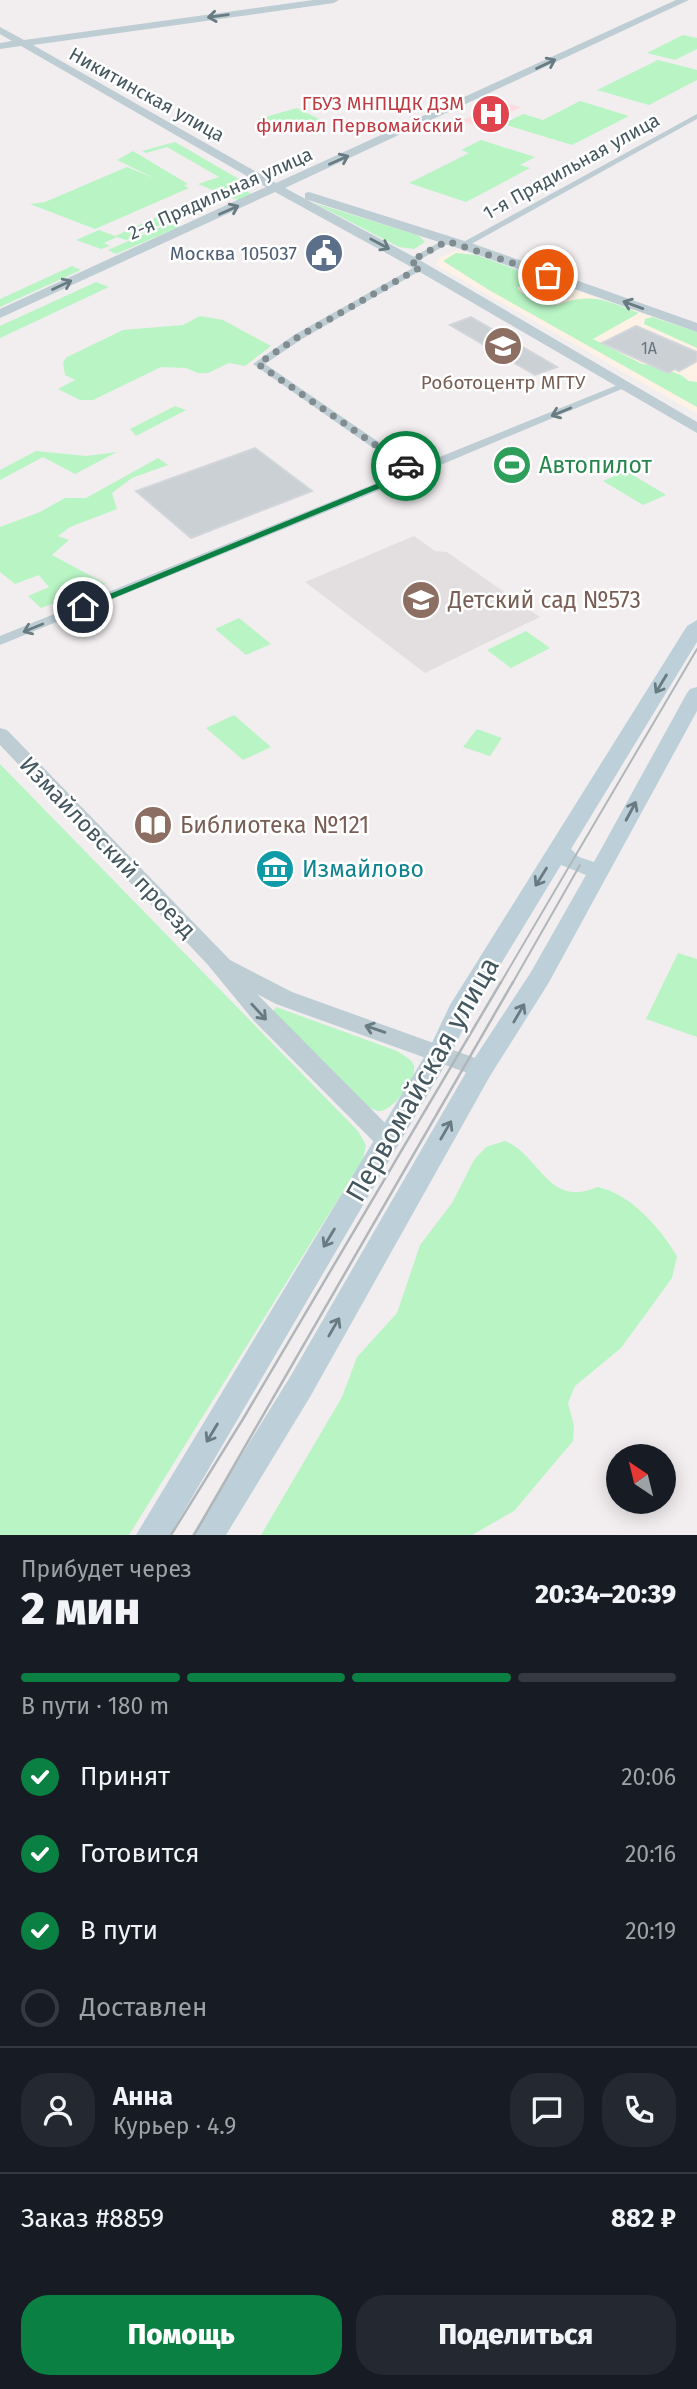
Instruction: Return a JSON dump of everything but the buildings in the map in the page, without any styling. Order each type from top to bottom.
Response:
[{"type":"main road","name":"Первомайская улица","points":[[152,1535],[439,1053],[459,1012],[697,626]]},
{"type":"main road","name":"Первомайская улица","points":[[208,1535],[300,1387],[481,1069],[510,1029],[600,872],[697,693]]},
{"type":"main road","points":[[558,850],[572,862],[600,872]]},
{"type":"street","points":[[0,46],[334,0]]},
{"type":"street","name":"2-я Прядильная улица","points":[[0,314],[684,0]]},
{"type":"street","name":"Никитинская улица","points":[[0,30],[277,188]]},
{"type":"street","name":"1-я Прядильная улица","points":[[463,245],[697,116]]},
{"type":"street","points":[[277,188],[298,192],[463,245],[697,328]]},
{"type":"street","points":[[277,188],[416,264],[697,428]]},
{"type":"street","points":[[415,472],[258,364],[416,264],[447,241]]},
{"type":"street","points":[[0,641],[624,386]]},
{"type":"street","name":"Измайловский проезд","points":[[0,734],[216,959],[262,1015],[387,1140]]},
{"type":"street","name":"Измайловский проезд","points":[[216,959],[255,984],[284,998],[481,1069]]},
{"type":"shaded area","name":"ГБУЗ МНПЦДК ДЗМ филиал Первомайский","points":[[501,102],[521,107],[481,127],[461,121]]},
{"type":"shaded area","points":[[458,250],[697,332],[697,414],[436,265],[439,258]]},
{"type":"shaded area","name":"Детский сад №573","points":[[414,536],[435,551],[447,552],[540,617],[425,673],[305,582]]},
{"type":"green space","points":[[683,35],[697,38],[697,49],[675,60],[647,53]]},
{"type":"green space","points":[[658,60],[697,70],[697,80],[649,105],[597,90]]},
{"type":"green space","points":[[580,101],[629,116],[572,145],[503,124],[523,114],[543,120]]},
{"type":"green space","points":[[297,108],[321,120],[281,131],[258,119]]},
{"type":"green space","points":[[481,140],[535,157],[520,165],[530,168],[466,202],[409,183],[469,153],[461,150]]},
{"type":"green space","points":[[175,142],[251,186],[245,190],[253,195],[241,201],[229,197],[234,194],[221,188],[215,191],[198,184],[219,177],[167,147],[146,153],[142,151]]},
{"type":"green space","points":[[133,151],[188,184],[184,185],[189,188],[95,229],[30,204],[45,202],[127,167],[156,179],[117,160]]},
{"type":"green space","points":[[210,193],[224,197],[126,240],[117,237],[104,243],[110,246],[101,249],[76,240],[99,230],[115,236]]},
{"type":"green space","points":[[314,203],[418,235],[425,242],[414,249],[399,247]]},
{"type":"green space","points":[[170,223],[179,227],[116,254],[108,250]]},
{"type":"green space","points":[[456,253],[476,255],[564,287],[556,292],[522,285],[517,288],[522,293],[557,305],[589,298],[617,304],[639,313],[593,339],[642,364],[657,366],[697,382],[697,407],[489,290],[443,261]]},
{"type":"green space","points":[[72,266],[81,270],[0,307],[0,299]]},
{"type":"green space","points":[[96,282],[109,287],[0,338],[0,326]]},
{"type":"green space","points":[[200,316],[223,320],[271,346],[245,366],[229,363],[208,373],[198,373],[186,368],[161,367],[93,400],[80,400],[58,389],[75,380],[65,375],[63,362],[67,357],[123,330],[183,325]]},
{"type":"green space","points":[[652,317],[697,332],[697,348],[644,324],[645,319]]},
{"type":"green space","points":[[175,406],[186,410],[136,436],[130,429]]},
{"type":"green space","points":[[36,451],[86,456],[117,452],[75,474],[43,457],[0,480],[0,470]]},
{"type":"green space","points":[[158,458],[168,465],[132,478],[112,493],[117,509],[70,527],[58,536],[69,540],[52,555],[106,584],[41,608],[28,596],[49,587],[39,575],[15,584],[0,572],[0,527],[40,512],[65,498],[86,498]]},
{"type":"green space","points":[[626,471],[666,495],[643,505],[603,481]]},
{"type":"green space","points":[[239,618],[271,644],[246,655],[215,629]]},
{"type":"green space","points":[[526,631],[550,648],[511,668],[487,650]]},
{"type":"green space","points":[[234,715],[271,747],[243,760],[206,728]]},
{"type":"green space","points":[[477,729],[502,738],[490,756],[463,747]]},
{"type":"green space","points":[[0,764],[358,1131],[366,1145],[363,1159],[129,1535],[0,1535]]},
{"type":"green space","points":[[678,953],[697,959],[697,1037],[646,1019]]},
{"type":"green space","points":[[276,1007],[397,1051],[413,1064],[412,1079],[396,1101],[384,1110],[378,1111],[362,1103],[273,1011]]},
{"type":"green space","points":[[505,1141],[517,1148],[556,1186],[567,1191],[580,1192],[597,1187],[621,1196],[653,1223],[677,1256],[672,1278],[621,1348],[575,1386],[568,1403],[574,1426],[573,1441],[514,1511],[472,1535],[261,1535],[342,1397],[357,1357],[397,1313],[420,1245],[452,1203],[474,1160],[486,1147]]},
{"type":"tram line","points":[[500,984],[697,649]]},
{"type":"tram line","points":[[512,984],[580,865]]},
{"type":"tram line","points":[[171,1535],[243,1419],[501,982]]},
{"type":"tram line","points":[[194,1535],[513,982]]},
{"type":"way so far","points":[[406,466],[258,364],[365,297],[421,267],[411,261],[447,241],[548,275]]},
{"type":"place","name":"ГБУЗ МНПЦДК ДЗМ филиал Первомайский","points":[[491,114]]},
{"type":"place","name":"Москва 105037","points":[[324,253]]},
{"type":"place","name":"Роботоцентр МГТУ","points":[[503,346]]},
{"type":"place","name":"Автопилот","points":[[512,465]]},
{"type":"place","name":"Детский сад №573","points":[[421,600]]},
{"type":"place","name":"Библиотека №121","points":[[153,825]]},
{"type":"place","name":"Измайлово","points":[[275,869]]},
{"type":"route","points":[[83,607],[415,472],[406,466]]}]
